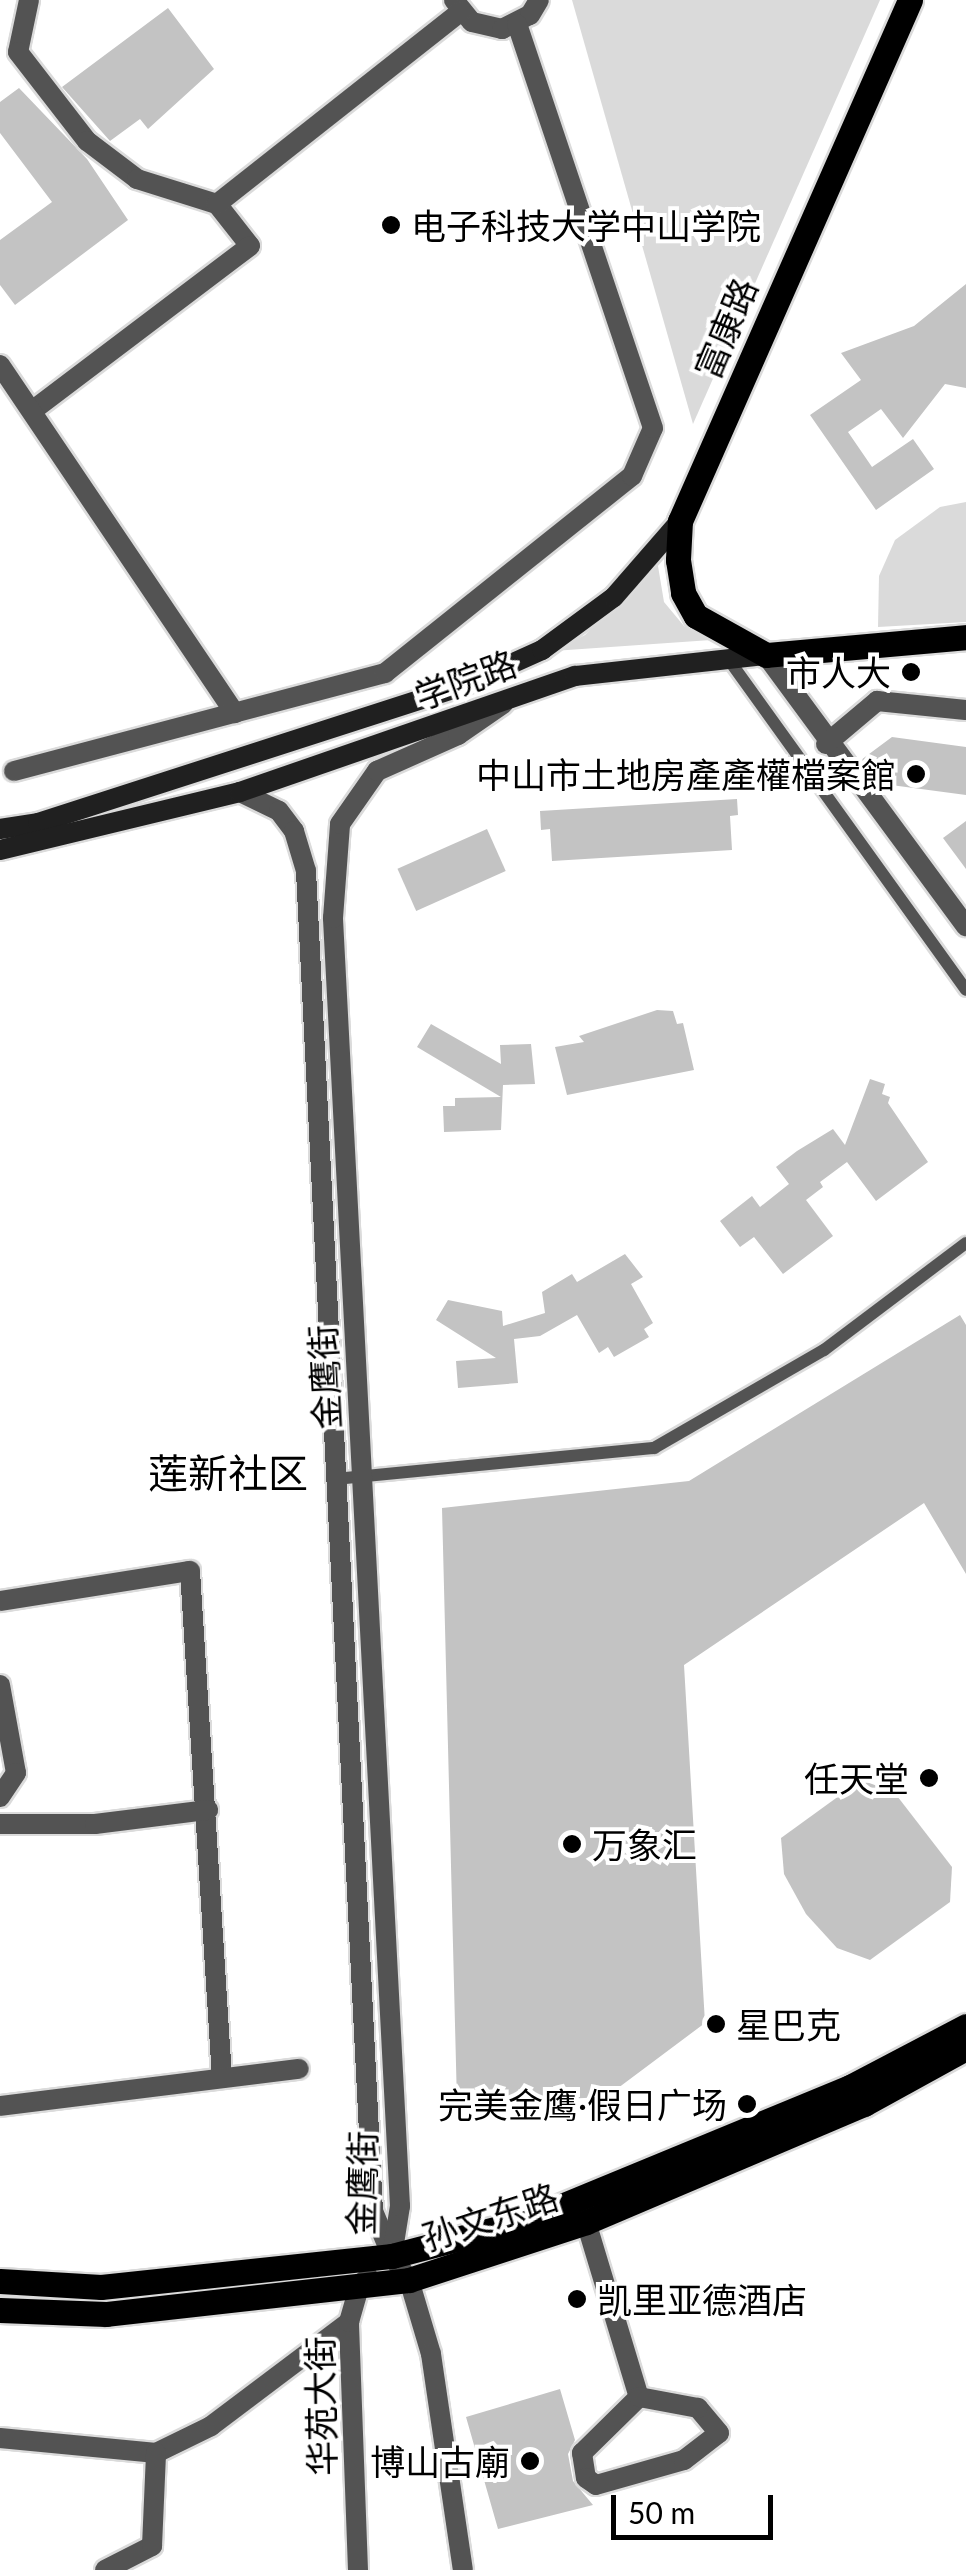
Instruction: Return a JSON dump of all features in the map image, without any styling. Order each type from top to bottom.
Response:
[{"type":"main road","name":"富康路","points":[[766,656],[696,616],[682,593],[680,521],[910,0]]},
{"type":"main road","name":"学院路","points":[[0,829],[38,823],[462,686],[542,650],[614,597],[680,521]]},
{"type":"main road","name":"学院路","points":[[0,850],[240,792],[575,676],[966,637]]},
{"type":"main road","name":"孙文东路","points":[[0,2281],[101,2287],[392,2256],[526,2221],[850,2088],[966,2026]]},
{"type":"main road","name":"孙文东路","points":[[0,2310],[106,2314],[409,2280],[586,2222],[864,2104],[966,2048]]},
{"type":"street","points":[[29,0],[9,50],[87,141],[137,179],[217,204],[250,246],[32,411]]},
{"type":"street","points":[[217,204],[457,6],[486,28],[517,24],[539,0]]},
{"type":"street","points":[[14,771],[385,673],[632,476],[653,428],[517,24]]},
{"type":"street","points":[[0,366],[235,713]]},
{"type":"street","points":[[766,656],[826,744],[966,926]]},
{"type":"street","points":[[826,744],[877,701],[966,710]]},
{"type":"street","name":"金鹰街","points":[[392,2256],[400,2206],[333,918],[340,824],[377,771],[458,735],[506,702]]},
{"type":"street","name":"金鹰街","points":[[240,792],[279,811],[294,830],[306,871],[373,2212],[392,2256]]},
{"type":"street","points":[[0,1600],[190,1571],[222,2078]]},
{"type":"street","points":[[0,1685],[16,1773],[0,1798]]},
{"type":"street","points":[[0,1824],[95,1824],[208,1810]]},
{"type":"street","points":[[0,2106],[299,2069]]},
{"type":"street","points":[[586,2222],[639,2397]]},
{"type":"street","points":[[358,2286],[392,2256],[409,2280],[430,2354],[463,2570]]},
{"type":"street","name":"华苑大街","points":[[358,2286],[350,2322],[358,2570]]},
{"type":"street","points":[[0,2438],[156,2453],[211,2426],[350,2322]]},
{"type":"street","points":[[639,2397],[698,2408],[719,2433],[684,2460],[596,2485],[586,2478],[582,2453],[639,2397]]},
{"type":"street","points":[[105,2570],[152,2546],[156,2453]]},
{"type":"lane","points":[[728,660],[966,990]]},
{"type":"lane","points":[[336,1478],[362,1479],[654,1448],[824,1350],[966,1243]]},
{"type":"shaded area","points":[[572,0],[880,0],[693,424]]},
{"type":"shaded area","points":[[966,502],[966,622],[878,627],[879,576],[895,540],[940,507]]},
{"type":"shaded area","points":[[657,560],[664,602],[684,626],[711,640],[553,651],[585,635]]},
{"type":"building","points":[[168,8],[214,69],[148,129],[140,119],[110,141],[62,87]]},
{"type":"building","points":[[19,88],[87,159],[128,220],[15,305],[0,285],[0,240],[52,202],[0,133],[0,102]]},
{"type":"building","points":[[966,284],[966,388],[945,384],[903,438],[881,409],[848,432],[872,467],[913,439],[934,469],[876,510],[810,415],[861,380],[841,353],[914,326]]},
{"type":"building","name":"中山市土地房產產權檔案館","points":[[892,737],[966,747],[966,795],[891,785],[883,791],[861,760]]},
{"type":"building","points":[[737,799],[738,815],[730,816],[732,850],[552,861],[550,829],[541,830],[540,811]]},
{"type":"building","name":"中山市土地房產產權檔案館","points":[[966,821],[966,869],[943,838]]},
{"type":"building","points":[[487,829],[506,871],[416,911],[397,869]]},
{"type":"building","points":[[657,1010],[673,1011],[677,1024],[683,1023],[694,1070],[567,1095],[555,1047],[584,1042],[579,1036]]},
{"type":"building","points":[[431,1024],[501,1064],[500,1045],[531,1044],[535,1084],[503,1085],[501,1130],[444,1132],[443,1106],[455,1106],[455,1098],[501,1097],[417,1047]]},
{"type":"building","points":[[870,1079],[885,1084],[882,1094],[890,1097],[888,1103],[928,1162],[876,1201],[847,1162],[820,1182],[823,1187],[806,1200],[833,1236],[783,1274],[754,1237],[740,1247],[720,1221],[752,1196],[760,1207],[789,1184],[776,1167],[833,1129],[845,1145]]},
{"type":"building","points":[[625,1254],[643,1277],[631,1284],[653,1323],[644,1329],[649,1337],[614,1357],[608,1347],[599,1353],[577,1315],[540,1336],[514,1339],[518,1383],[458,1388],[456,1361],[496,1358],[436,1320],[448,1300],[502,1311],[503,1326],[545,1313],[542,1292],[572,1274],[577,1282]]},
{"type":"building","name":"万象汇","points":[[960,1315],[966,1325],[966,1574],[924,1503],[684,1665],[705,2023],[606,2097],[457,2104],[442,1508],[689,1481]]},
{"type":"building","points":[[861,1780],[894,1792],[952,1867],[950,1902],[870,1960],[837,1948],[806,1914],[784,1874],[781,1838]]},
{"type":"building","name":"博山古廟","points":[[560,2389],[575,2440],[568,2454],[573,2481],[593,2505],[498,2529],[466,2417]]},
{"type":"place","name":"电子科技大学中山学院","points":[[391,225]]},
{"type":"place","name":"市人大","points":[[911,672]]},
{"type":"place","name":"中山市土地房產產權檔案館","points":[[916,774]]},
{"type":"place","name":"任天堂","points":[[929,1778]]},
{"type":"place","name":"万象汇","points":[[572,1844]]},
{"type":"place","name":"星巴克","points":[[716,2024]]},
{"type":"place","name":"完美金鹰·假日广场","points":[[747,2104]]},
{"type":"place","name":"凯里亚德酒店","points":[[577,2299]]},
{"type":"place","name":"博山古廟","points":[[530,2461]]},
{"type":"district","name":"莲新社区","points":[[228,1473]]}]
